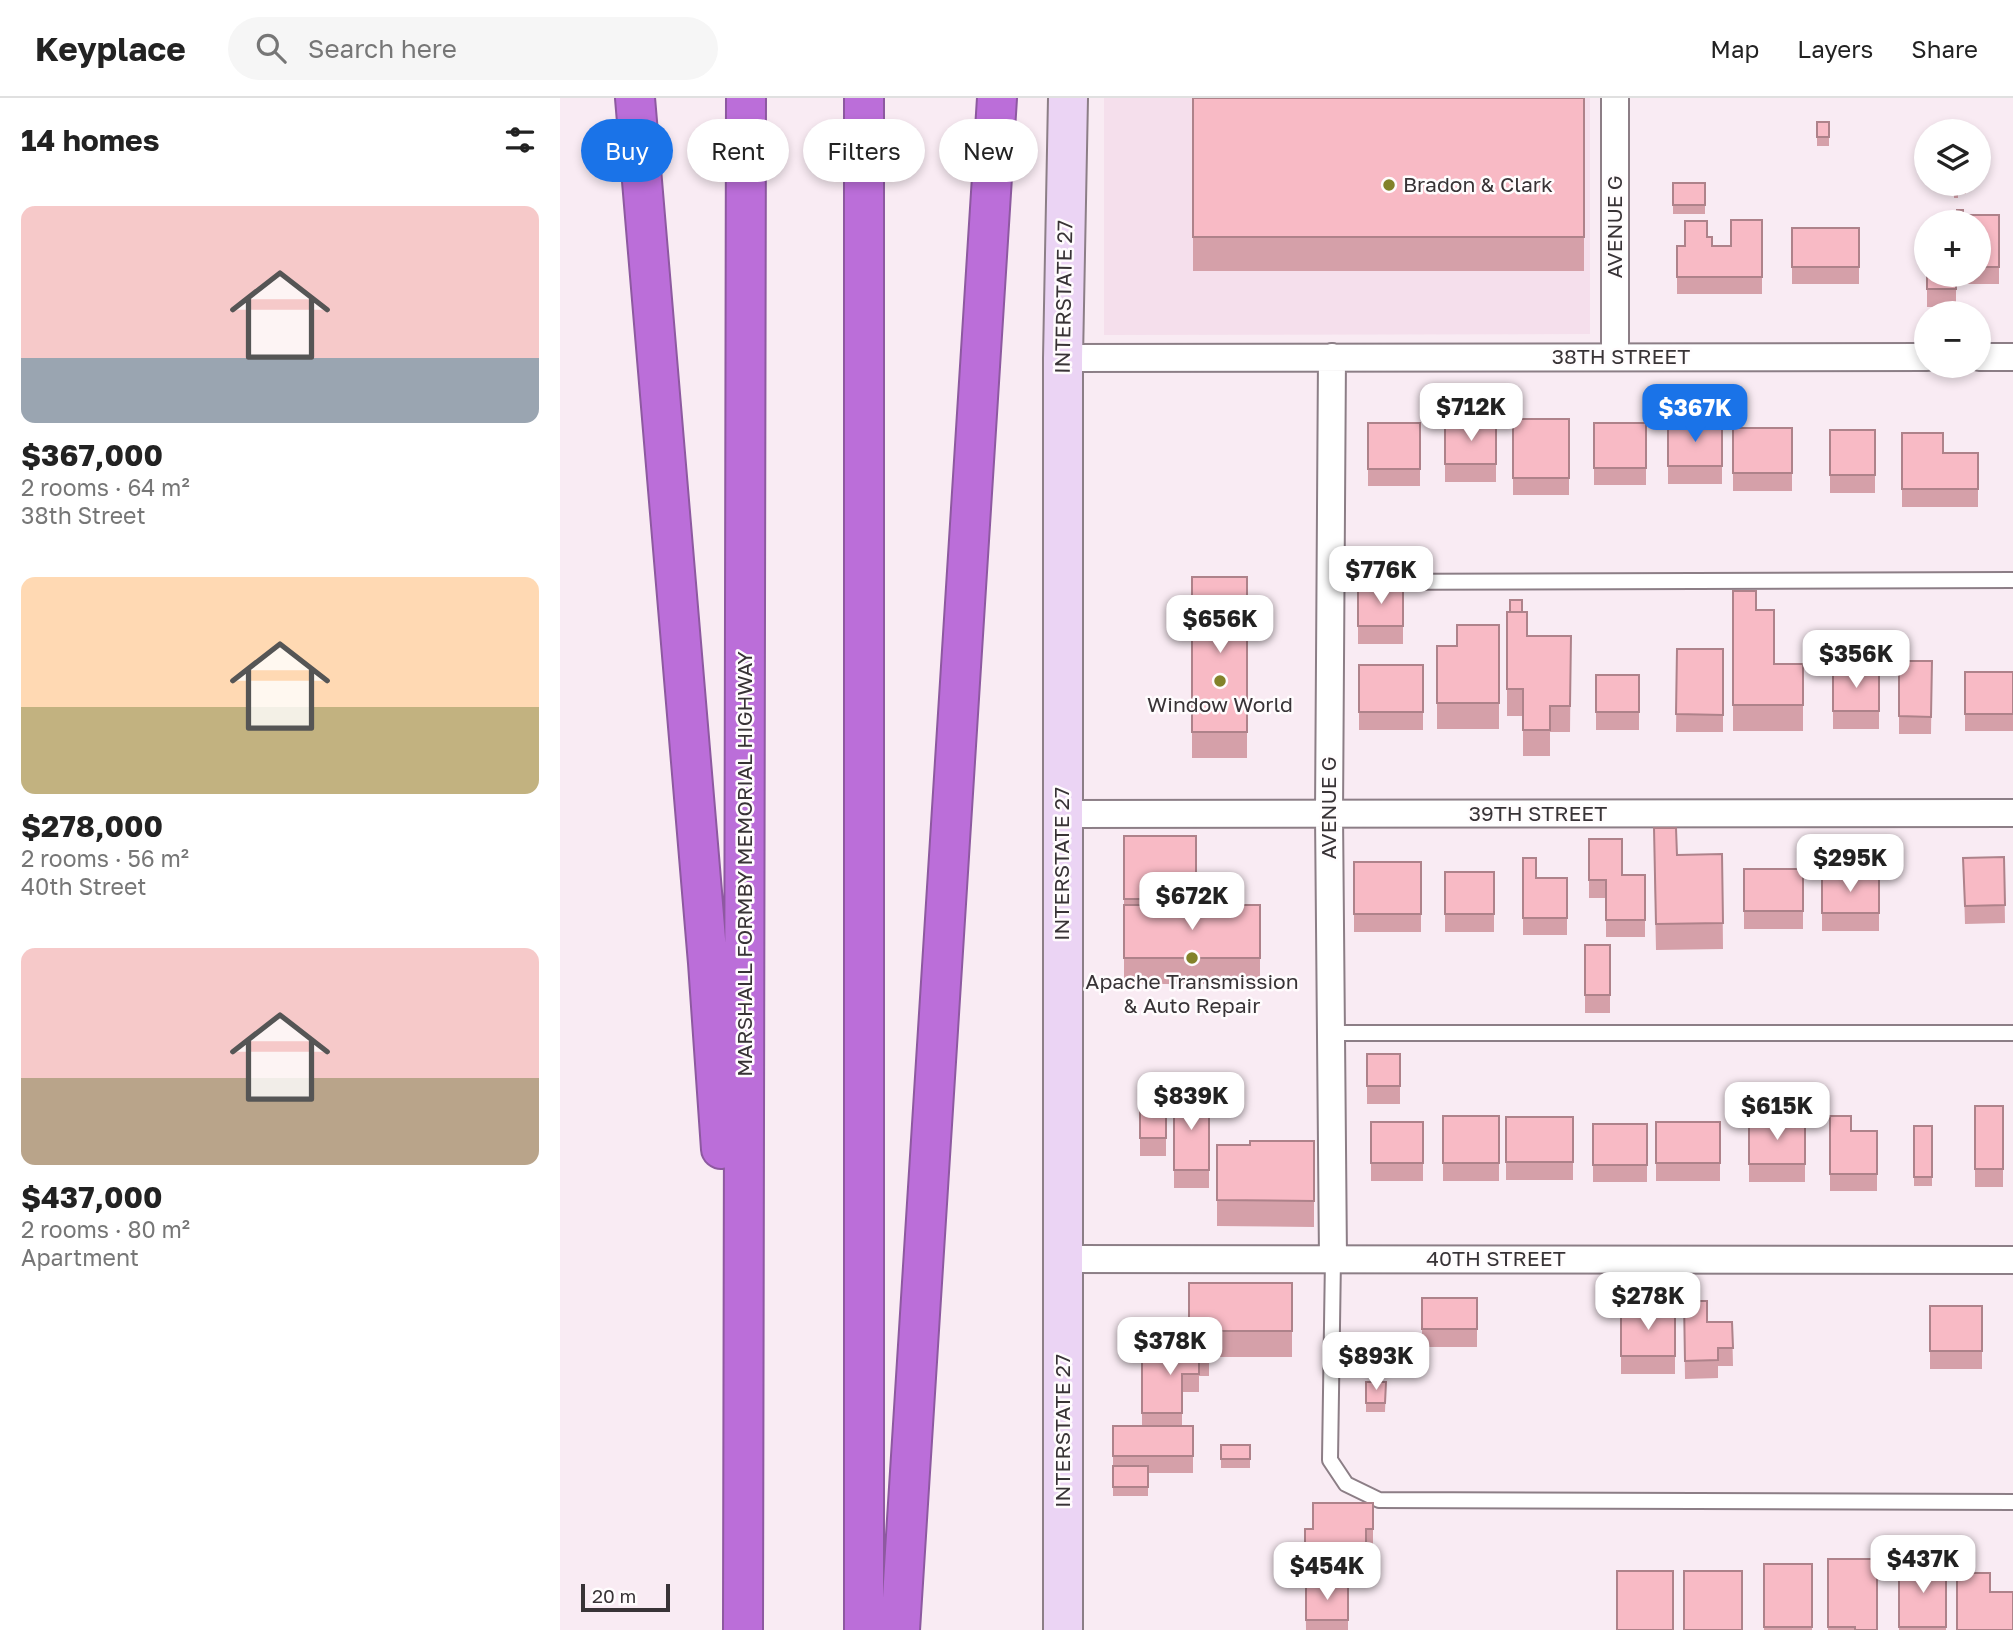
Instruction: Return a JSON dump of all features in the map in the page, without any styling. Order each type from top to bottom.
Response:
[{"type":"highway","points":[[635,98],[708,963],[744,1497]]},
{"type":"highway","name":"MARSHALL FORMBY MEMORIAL HIGHWAY","points":[[743,1630],[746,98]]},
{"type":"highway","points":[[864,98],[864,1630]]},
{"type":"highway","points":[[900,1630],[997,98]]},
{"type":"main road","name":"INTERSTATE 27","points":[[1063,1630],[1063,358],[1068,98]]},
{"type":"street","name":"AVENUE G","points":[[1615,98],[1615,357]]},
{"type":"street","name":"AVENUE G","points":[[1332,357],[1329,814],[1333,1258]]},
{"type":"street","name":"38TH STREET","points":[[1063,358],[1914,357]]},
{"type":"street","points":[[1991,357],[2013,357]]},
{"type":"street","name":"39TH STREET","points":[[1062,814],[2013,813]]},
{"type":"street","name":"40TH STREET","points":[[1063,1259],[2013,1260]]},
{"type":"lane","points":[[1330,582],[2013,580]]},
{"type":"lane","points":[[1331,1033],[2013,1033]]},
{"type":"lane","points":[[1333,1258],[1330,1460],[1346,1484],[1379,1500],[2013,1502]]},
{"type":"shaded area","points":[[1104,98],[1590,98],[1590,334],[1104,335]]},
{"type":"building","name":"Bradon & Clark","points":[[1193,98],[1584,98],[1584,237],[1193,237]]},
{"type":"building","points":[[1817,122],[1829,122],[1829,137],[1817,137]]},
{"type":"building","points":[[1673,183],[1705,183],[1705,205],[1673,205]]},
{"type":"building","points":[[1991,215],[1999,215],[1999,267],[1991,267]]},
{"type":"building","points":[[1731,220],[1762,220],[1762,277],[1677,277],[1677,246],[1685,246],[1685,221],[1707,221],[1707,237],[1712,237],[1712,246],[1731,246]]},
{"type":"building","points":[[1792,228],[1859,228],[1859,267],[1792,267]]},
{"type":"building","points":[[1927,287],[1956,287],[1956,289]]},
{"type":"building","points":[[1513,419],[1569,419],[1569,478],[1513,478]]},
{"type":"building","points":[[1668,421],[1722,421],[1722,466],[1668,466]]},
{"type":"building","points":[[1445,422],[1496,422],[1496,464],[1445,464]]},
{"type":"building","points":[[1368,423],[1420,423],[1420,469],[1368,469]]},
{"type":"building","points":[[1594,423],[1646,423],[1646,468],[1594,468]]},
{"type":"building","points":[[1733,428],[1792,428],[1792,473],[1733,473]]},
{"type":"building","points":[[1830,430],[1875,430],[1875,475],[1830,475]]},
{"type":"building","points":[[1902,433],[1943,433],[1943,453],[1978,453],[1978,489],[1902,489]]},
{"type":"building","name":"Window World","points":[[1192,577],[1247,577],[1247,732],[1192,732]]},
{"type":"building","points":[[1358,585],[1403,585],[1403,626],[1358,626]]},
{"type":"building","points":[[1733,591],[1756,591],[1756,610],[1774,610],[1774,664],[1803,664],[1803,705],[1733,705]]},
{"type":"building","points":[[1510,600],[1522,600],[1522,612],[1510,612]]},
{"type":"building","points":[[1507,612],[1527,612],[1527,636],[1571,636],[1570,706],[1550,706],[1550,730],[1523,730],[1523,689],[1507,689]]},
{"type":"building","points":[[1457,625],[1499,625],[1499,703],[1437,703],[1437,646],[1457,646]]},
{"type":"building","points":[[1677,649],[1723,649],[1723,715],[1676,714]]},
{"type":"building","points":[[1899,661],[1932,661],[1931,717],[1899,716]]},
{"type":"building","points":[[1359,665],[1423,665],[1423,712],[1359,712]]},
{"type":"building","points":[[1833,668],[1879,668],[1879,711],[1833,711]]},
{"type":"building","points":[[1965,672],[2013,672],[2013,714],[1965,714]]},
{"type":"building","points":[[1596,675],[1639,675],[1639,712],[1596,712]]},
{"type":"building","points":[[1654,828],[1676,828],[1677,855],[1722,854],[1723,923],[1656,924]]},
{"type":"building","points":[[1124,836],[1196,836],[1196,899],[1124,899]]},
{"type":"building","points":[[1589,839],[1622,839],[1622,875],[1645,875],[1645,920],[1606,920],[1606,880],[1589,880]]},
{"type":"building","points":[[2004,857],[2005,905],[1965,906],[1963,858]]},
{"type":"building","points":[[1523,858],[1536,858],[1536,878],[1567,878],[1567,918],[1523,918]]},
{"type":"building","points":[[1354,862],[1421,862],[1421,914],[1354,914]]},
{"type":"building","points":[[1744,869],[1803,869],[1803,911],[1744,911]]},
{"type":"building","points":[[1445,872],[1494,872],[1494,914],[1445,914]]},
{"type":"building","points":[[1822,875],[1879,875],[1879,913],[1822,913]]},
{"type":"building","points":[[1124,905],[1260,905],[1260,958],[1124,958]]},
{"type":"building","points":[[1585,945],[1610,945],[1610,995],[1585,995]]},
{"type":"building","points":[[1367,1054],[1400,1054],[1400,1086],[1367,1086]]},
{"type":"building","points":[[1174,1094],[1209,1094],[1209,1170],[1174,1170]]},
{"type":"building","points":[[1140,1097],[1166,1097],[1166,1138],[1140,1138]]},
{"type":"building","points":[[1975,1106],[2003,1106],[2003,1169],[1975,1169]]},
{"type":"building","points":[[1443,1116],[1499,1116],[1499,1163],[1443,1163]]},
{"type":"building","points":[[1830,1116],[1851,1116],[1851,1131],[1877,1131],[1877,1174],[1830,1174]]},
{"type":"building","points":[[1506,1117],[1573,1117],[1573,1162],[1506,1162]]},
{"type":"building","points":[[1749,1121],[1805,1121],[1805,1164],[1749,1164]]},
{"type":"building","points":[[1371,1122],[1423,1122],[1423,1163],[1371,1163]]},
{"type":"building","points":[[1656,1122],[1720,1122],[1720,1163],[1656,1163]]},
{"type":"building","points":[[1593,1124],[1647,1124],[1647,1165],[1593,1165]]},
{"type":"building","points":[[1914,1126],[1932,1126],[1932,1177],[1914,1177]]},
{"type":"building","points":[[1250,1141],[1314,1141],[1314,1201],[1217,1200],[1217,1145],[1250,1145]]},
{"type":"building","points":[[1189,1283],[1292,1283],[1292,1331],[1189,1331]]},
{"type":"building","points":[[1422,1298],[1477,1298],[1477,1329],[1422,1329]]},
{"type":"building","points":[[1684,1301],[1707,1301],[1707,1322],[1732,1322],[1733,1348],[1718,1348],[1718,1360],[1685,1361]]},
{"type":"building","points":[[1930,1306],[1982,1306],[1982,1351],[1930,1351]]},
{"type":"building","points":[[1621,1308],[1675,1308],[1675,1356],[1621,1356]]},
{"type":"building","points":[[1177,1342],[1209,1342],[1209,1358],[1199,1358],[1199,1374],[1182,1374],[1182,1413],[1142,1413],[1142,1355],[1177,1355]]},
{"type":"building","points":[[1366,1382],[1386,1382],[1385,1403],[1366,1403]]},
{"type":"building","points":[[1113,1426],[1193,1426],[1193,1456],[1113,1456]]},
{"type":"building","points":[[1221,1445],[1250,1445],[1250,1459],[1221,1459]]},
{"type":"building","points":[[1113,1466],[1148,1466],[1148,1487],[1113,1487]]},
{"type":"building","points":[[1313,1503],[1373,1503],[1373,1529],[1366,1529],[1366,1567],[1305,1567],[1305,1529],[1313,1529]]},
{"type":"building","points":[[1828,1559],[1877,1559],[1877,1630],[1828,1627]]},
{"type":"building","points":[[1899,1562],[1946,1562],[1946,1627],[1899,1627]]},
{"type":"building","points":[[1764,1564],[1812,1564],[1812,1627],[1764,1627]]},
{"type":"building","points":[[1617,1571],[1673,1571],[1673,1630],[1617,1630]]},
{"type":"building","points":[[1684,1571],[1742,1571],[1742,1630],[1684,1630]]},
{"type":"building","points":[[1957,1573],[1990,1573],[1990,1592],[2013,1592],[2013,1630],[1957,1630]]},
{"type":"building","points":[[1306,1584],[1348,1584],[1348,1620],[1306,1620]]},
{"type":"place","name":"Bradon & Clark","points":[[1389,185]]},
{"type":"place","name":"Window World","points":[[1220,681]]},
{"type":"place","name":"Apache Transmission & Auto Repair","points":[[1192,958]]}]
